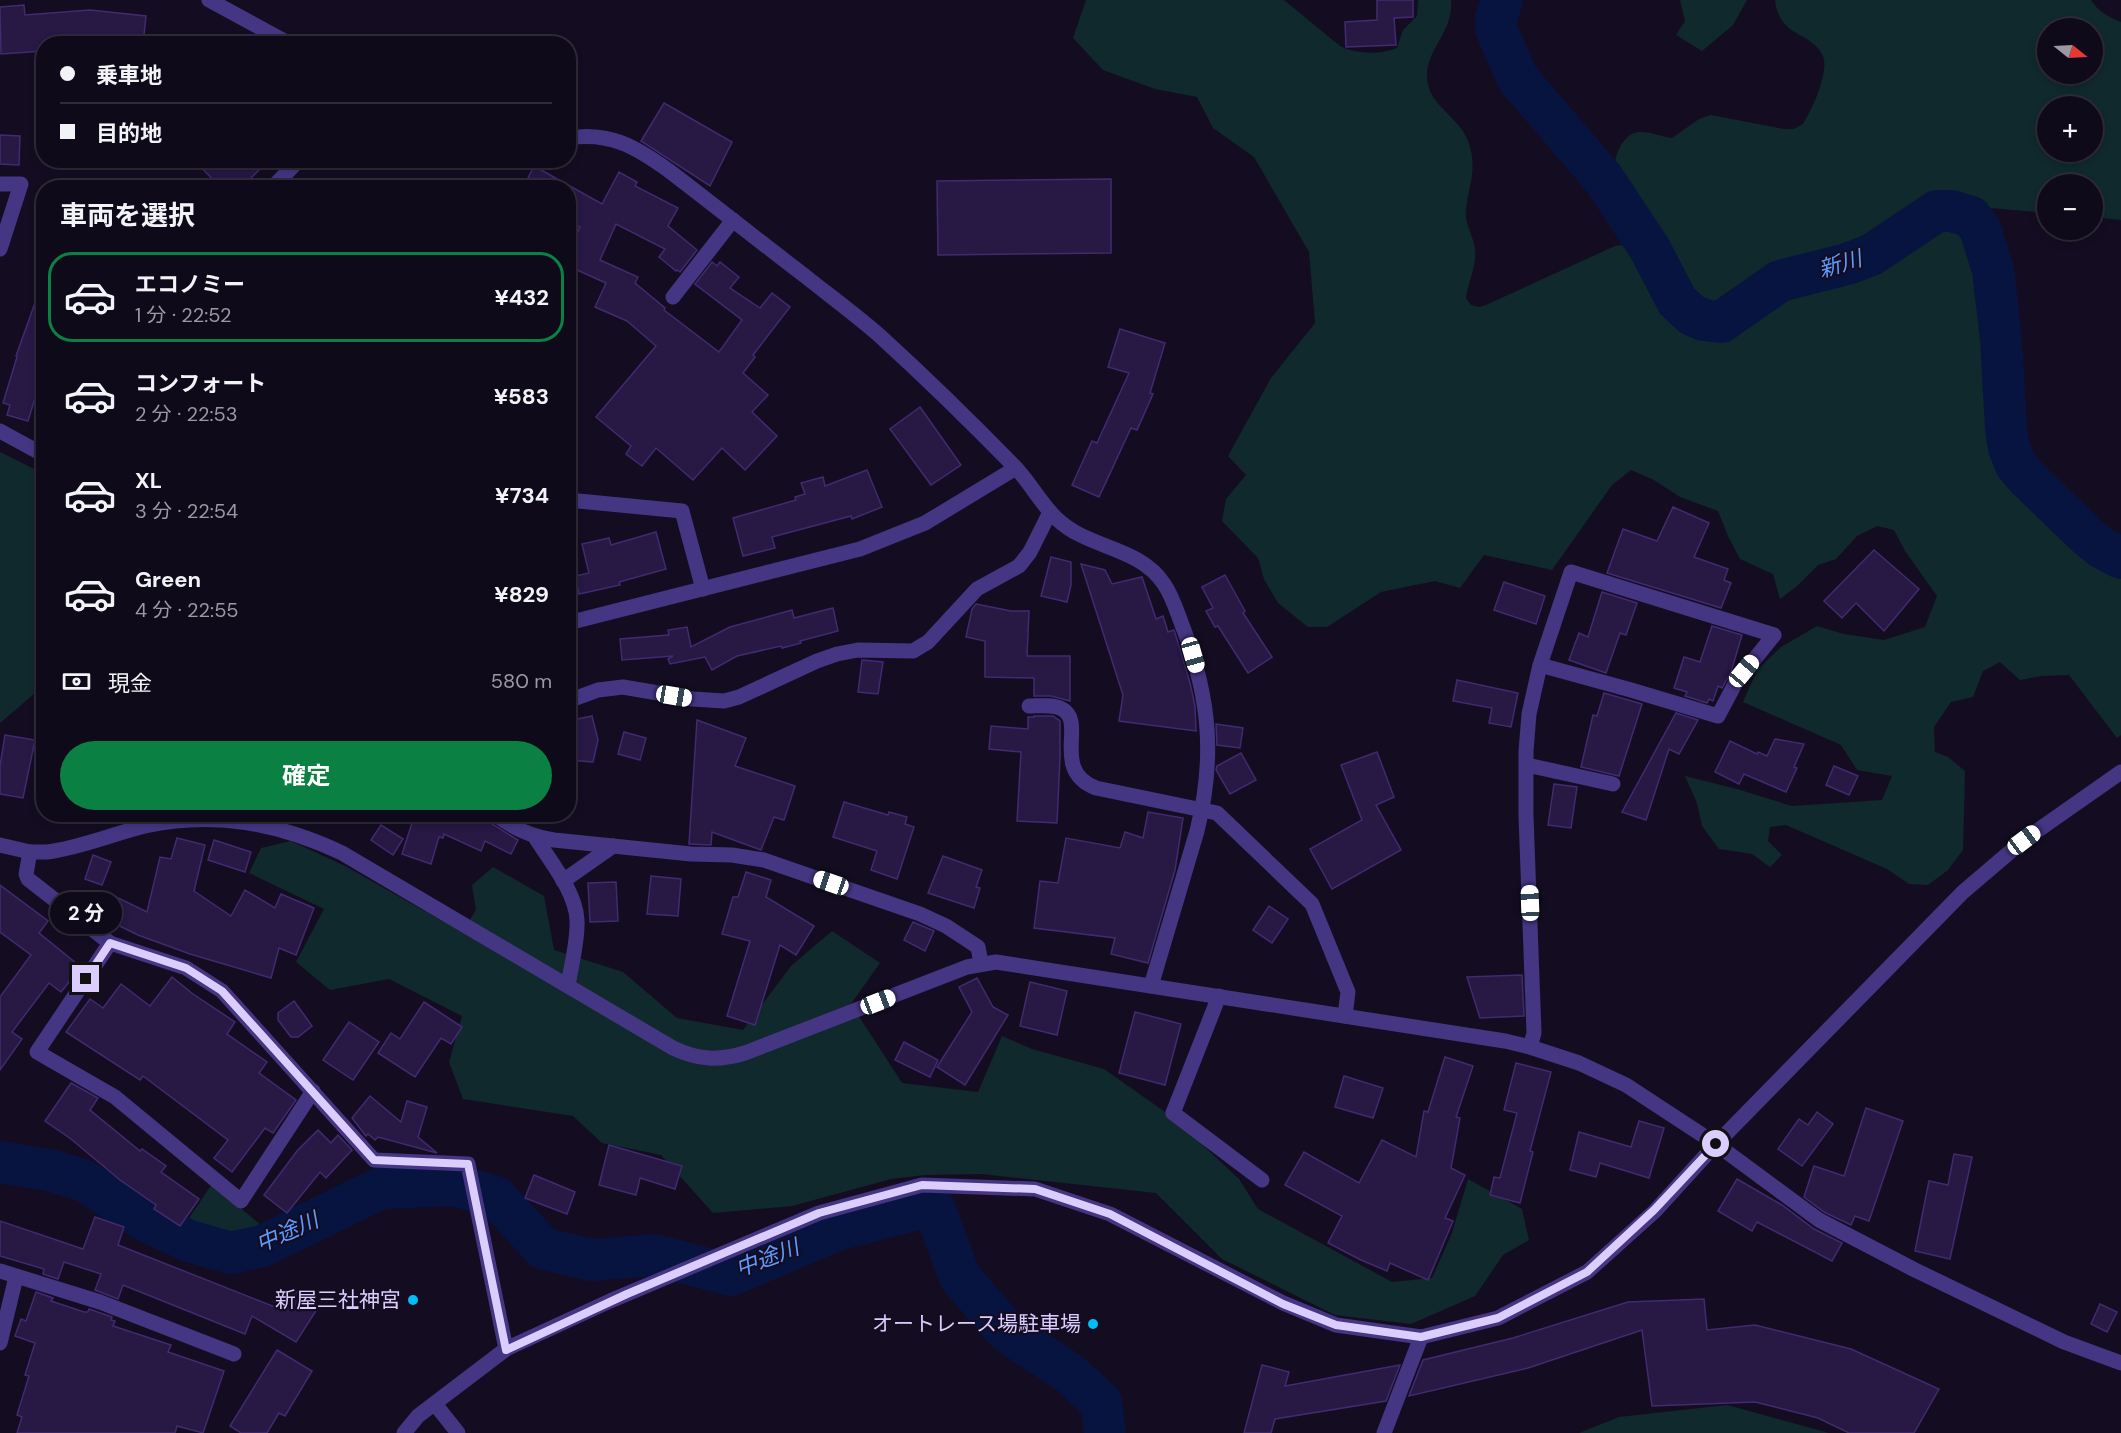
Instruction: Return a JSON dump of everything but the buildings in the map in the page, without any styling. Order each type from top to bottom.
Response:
[{"type":"street","points":[[209,0],[275,36]]},
{"type":"street","points":[[576,137],[595,135],[610,138],[668,170],[878,335],[1016,468],[1050,512],[1073,532],[1140,560],[1154,571],[1165,585],[1193,655],[1204,698],[1208,765],[1202,809],[1151,986]]},
{"type":"street","points":[[280,180],[291,168]]},
{"type":"street","points":[[0,184],[21,184],[0,249]]},
{"type":"street","points":[[673,297],[733,220]]},
{"type":"street","points":[[0,431],[36,451]]},
{"type":"street","points":[[576,621],[827,559],[893,537],[955,506],[1016,468]]},
{"type":"street","points":[[576,501],[682,511],[704,589]]},
{"type":"street","points":[[576,698],[598,690],[623,687],[701,700],[724,701],[753,692],[817,661],[837,654],[858,650],[913,651],[928,642],[977,589],[1019,566],[1030,552],[1050,512]]},
{"type":"street","points":[[1530,1047],[1534,1032],[1526,816],[1529,714],[1540,665],[1571,572],[1774,635],[1736,682],[1718,716],[1540,665]]},
{"type":"street","points":[[1029,706],[1053,706],[1063,709],[1070,717],[1072,760],[1075,773],[1084,783],[1096,788],[1217,813],[1303,894],[1312,904],[1348,992],[1345,1016]]},
{"type":"street","points":[[1527,765],[1613,784]]},
{"type":"street","points":[[404,1433],[418,1416],[506,1350],[701,1262],[819,1213],[922,1185],[1035,1189],[1110,1214],[1283,1304],[1336,1325],[1421,1337],[1498,1318],[1587,1272],[1654,1210],[1964,892],[2024,840],[2121,772]]},
{"type":"street","points":[[0,845],[30,852],[47,852],[167,822]]},
{"type":"street","points":[[256,822],[289,831],[342,854],[690,1056],[727,1059],[981,963],[1011,963],[1530,1047],[1580,1063],[1626,1085],[1716,1144],[1819,1220],[1913,1269],[2064,1342],[2121,1363]]},
{"type":"street","points":[[506,822],[535,837],[764,860],[933,919],[978,947],[981,963]]},
{"type":"street","points":[[535,837],[570,893],[578,919],[568,986]]},
{"type":"street","points":[[563,881],[613,846]]},
{"type":"street","points":[[30,852],[26,874],[28,879],[110,943],[186,968],[222,991],[374,1160],[468,1164],[506,1350]]},
{"type":"street","points":[[110,943],[37,1052],[115,1097],[241,1201],[313,1091]]},
{"type":"street","points":[[1219,996],[1173,1113],[1262,1180]]},
{"type":"street","points":[[0,1271],[100,1302],[234,1354]]},
{"type":"street","points":[[0,1343],[16,1277]]},
{"type":"street","points":[[1384,1433],[1421,1337]]},
{"type":"street","points":[[435,1404],[458,1433]]},
{"type":"green space","points":[[1086,0],[1284,0],[1340,46],[1368,53],[1397,48],[1403,30],[1417,16],[1418,0],[1451,0],[1448,21],[1431,58],[1427,77],[1433,96],[1464,132],[1471,151],[1473,168],[1466,214],[1475,249],[1475,262],[1466,298],[1471,305],[1479,307],[1486,305],[1615,246],[1627,246],[1636,249],[1644,256],[1665,298],[1679,316],[1705,329],[1723,330],[1741,321],[1784,289],[1803,282],[1853,271],[1874,263],[1940,219],[1954,220],[1967,225],[1974,237],[1989,298],[1997,429],[2002,452],[2009,467],[2021,483],[2053,518],[2089,549],[2121,568],[2121,735],[2117,738],[2069,675],[2041,676],[2020,680],[2000,662],[1983,671],[1973,697],[1951,702],[1934,727],[1935,752],[1948,757],[1965,771],[1963,850],[1948,870],[1928,885],[1909,884],[1887,869],[1786,825],[1770,827],[1768,841],[1782,855],[1770,867],[1752,854],[1719,849],[1702,826],[1697,803],[1685,776],[1792,806],[1882,800],[1892,776],[1857,770],[1841,745],[1743,702],[1757,670],[1781,647],[1817,626],[1844,634],[1884,640],[1925,627],[1937,596],[1905,551],[1894,530],[1877,526],[1857,536],[1836,559],[1818,565],[1780,599],[1773,574],[1740,559],[1718,511],[1680,497],[1654,480],[1631,470],[1612,485],[1552,570],[1484,555],[1460,588],[1435,581],[1381,592],[1327,627],[1308,627],[1278,603],[1264,579],[1258,558],[1222,521],[1226,499],[1246,475],[1228,456],[1271,378],[1315,323],[1309,252],[1254,157],[1213,128],[1197,97],[1155,89],[1103,70],[1073,38]]},
{"type":"green space","points":[[1680,0],[1747,0],[1733,25],[1702,51],[1676,35],[1685,21]]},
{"type":"green space","points":[[1775,0],[2091,0],[2104,13],[2121,22],[2121,220],[2103,218],[2103,174],[2037,174],[2037,212],[1967,206],[1945,201],[1935,202],[1877,241],[1856,252],[1776,274],[1718,313],[1707,312],[1689,302],[1681,292],[1657,245],[1617,180],[1615,165],[1617,155],[1624,140],[1632,134],[1647,132],[1672,138],[1699,119],[1711,115],[1784,129],[1794,129],[1803,124],[1819,89],[1824,61],[1822,54],[1810,41],[1782,21]]},
{"type":"green space","points":[[0,452],[36,470],[36,692],[0,723]]},
{"type":"green space","points":[[291,841],[345,866],[462,932],[476,910],[472,885],[493,867],[544,896],[554,950],[623,972],[677,1018],[743,1030],[791,966],[832,931],[880,963],[851,1004],[902,1083],[978,1092],[1002,1036],[1032,1049],[1104,1069],[1175,1119],[1239,1179],[1258,1209],[1392,1282],[1432,1278],[1452,1233],[1468,1179],[1522,1209],[1529,1240],[1503,1255],[1475,1296],[1411,1324],[1335,1315],[1222,1259],[1156,1193],[981,1174],[925,1175],[891,1179],[792,1206],[713,1213],[661,1155],[602,1143],[573,1116],[463,1099],[449,1062],[462,1016],[389,979],[330,990],[296,962],[324,909],[249,873],[261,848]]},
{"type":"green space","points":[[212,1184],[262,1226],[256,1235],[191,1236],[181,1230]]},
{"type":"green space","points":[[1727,1405],[1829,1433],[1579,1433],[1619,1417]]},
{"type":"waterway","name":"新川","points":[[1502,0],[1496,19],[1496,29],[1518,79],[1603,178],[1650,249],[1677,301],[1692,315],[1704,320],[1721,322],[1780,281],[1847,264],[1871,255],[1937,211],[1952,211],[1971,217],[1980,229],[1993,270],[2001,339],[2006,429],[2009,448],[2016,465],[2086,535],[2102,548],[2121,558]]},
{"type":"waterway","name":"中途川","points":[[0,1162],[49,1170],[83,1180],[146,1221],[189,1241],[231,1253],[262,1246],[381,1188],[455,1185],[496,1197],[544,1249],[592,1260],[654,1255],[731,1275],[837,1230],[933,1205],[960,1277],[1007,1332],[1069,1373],[1101,1402],[1105,1433]]},
{"type":"place","name":"新屋三社神宮","points":[[413,1300]]},
{"type":"place","name":"オートレース場駐車場","points":[[1093,1324]]},
{"type":"route","points":[[86,979],[110,943],[186,968],[222,991],[374,1160],[468,1164],[506,1350],[627,1294],[819,1213],[922,1185],[1035,1189],[1110,1214],[1283,1304],[1336,1325],[1421,1337],[1498,1318],[1587,1272],[1654,1210],[1716,1144]]}]
